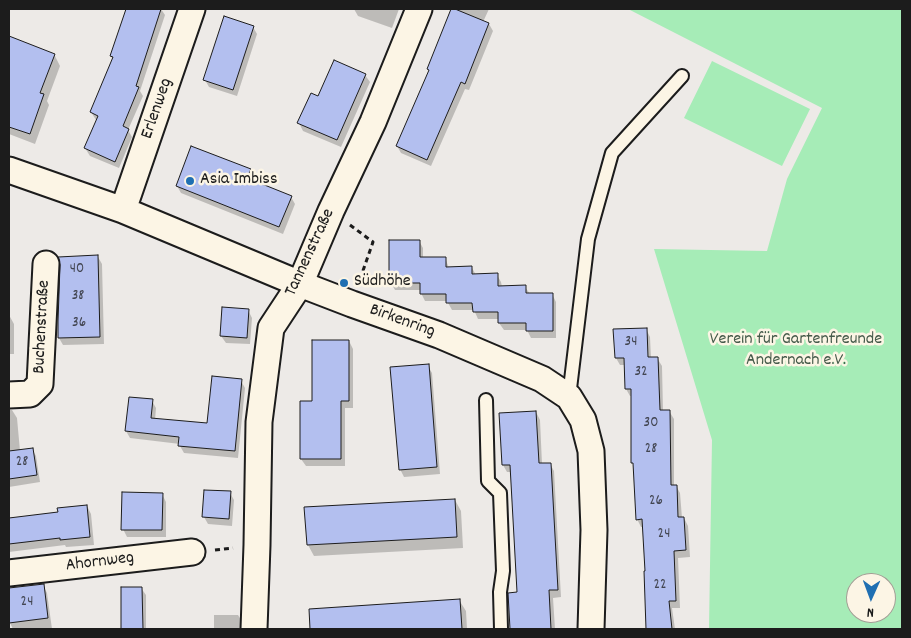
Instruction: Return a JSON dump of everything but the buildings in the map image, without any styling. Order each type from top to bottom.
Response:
[{"type":"street","name":"Erlenweg","points":[[124,210],[192,9]]},
{"type":"street","name":"Tannenstraße","points":[[254,629],[259,422],[271,328],[300,284],[331,210],[373,122],[419,9]]},
{"type":"street","name":"Birkenring","points":[[9,170],[124,210],[300,284],[438,336],[542,379],[569,397],[583,420],[591,451],[594,530],[591,629]]},
{"type":"street","name":"Buchenstraße","points":[[9,395],[30,394],[40,384],[46,264]]},
{"type":"street","name":"Ahornweg","points":[[9,573],[192,552]]},
{"type":"lane","points":[[569,397],[588,239],[612,153],[682,76]]},
{"type":"lane","points":[[486,400],[488,481],[500,493],[503,571],[500,592],[501,629]]},
{"type":"path","points":[[331,210],[373,242],[352,304]]},
{"type":"path","points":[[192,552],[257,545]]},
{"type":"green space","name":"Verein für Gartenfreunde Andernach e.V.","points":[[902,9],[902,629],[709,629],[712,440],[654,249],[767,251],[787,179],[822,108],[630,10]]},
{"type":"green space","points":[[712,61],[810,109],[782,166],[684,118]]},
{"type":"place","name":"Asia Imbiss","points":[[190,181]]},
{"type":"place","name":"Südhöhe","points":[[344,283]]}]
